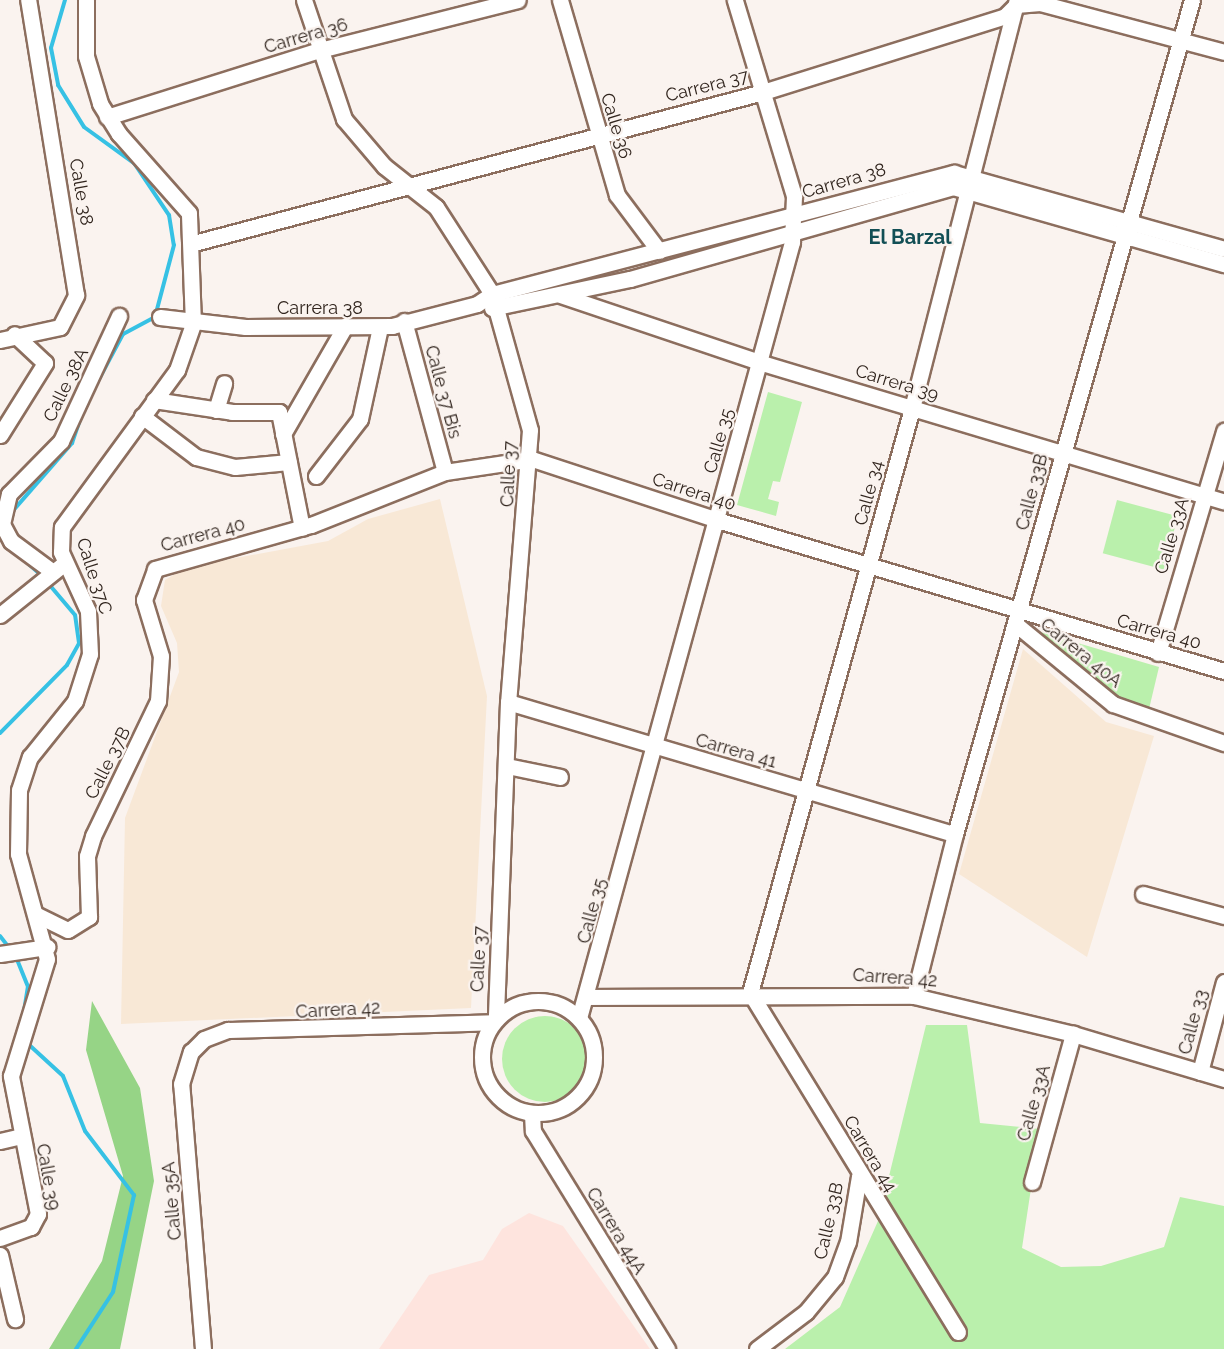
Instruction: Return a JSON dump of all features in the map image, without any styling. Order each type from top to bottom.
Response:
[{"type":"street","name":"Calle 38","points":[[7,337],[60,327],[76,295],[28,0]]},
{"type":"street","name":"Calle 37C","points":[[21,1136],[6,1063],[47,971],[47,947],[18,854],[19,790],[30,757],[75,701],[90,654],[88,611],[65,562],[60,535],[68,512],[184,359],[193,324],[194,243],[182,200],[107,117],[86,56],[86,0]]},
{"type":"street","name":"Calle 37","points":[[304,0],[344,119],[362,144],[417,188],[461,240],[500,309],[530,430],[532,459],[508,702],[495,1020]]},
{"type":"street","name":"Carrera 36","points":[[107,117],[320,50],[518,0]]},
{"type":"street","name":"Calle 36","points":[[560,0],[598,134],[623,208],[659,251]]},
{"type":"street","name":"Calle 35","points":[[579,1018],[589,997],[717,520],[762,363],[792,236],[794,196],[735,0]]},
{"type":"street","name":"Calle 33B","points":[[914,996],[955,834],[1020,619],[1063,453],[1192,0]]},
{"type":"street","points":[[1016,2],[1040,3],[1224,52]]},
{"type":"street","name":"Carrera 37","points":[[194,243],[417,188],[598,134],[762,92],[1005,16],[1016,2]]},
{"type":"street","name":"Calle 34","points":[[750,993],[870,566],[972,183],[1016,2]]},
{"type":"street","name":"Carrera 38","points":[[160,317],[193,324],[380,327],[477,304],[492,294],[554,280],[937,175],[1127,228],[1224,249]]},
{"type":"street","name":"Carrera 38","points":[[477,304],[500,309],[560,296],[792,236],[938,189],[972,183]]},
{"type":"street","name":"Carrera 38","points":[[1127,228],[1224,264]]},
{"type":"street","points":[[554,280],[560,296]]},
{"type":"street","name":"Carrera 39","points":[[560,296],[762,363],[1224,502]]},
{"type":"street","name":"Calle 38A","points":[[51,573],[11,542],[2,524],[9,495],[61,441],[119,316]]},
{"type":"street","name":"Calle 37 Bis","points":[[404,321],[445,472]]},
{"type":"street","points":[[283,434],[345,326]]},
{"type":"street","points":[[316,476],[360,419],[380,327]]},
{"type":"street","points":[[3,424],[45,363],[7,337]]},
{"type":"street","points":[[216,410],[224,383]]},
{"type":"street","points":[[154,400],[216,410],[279,412],[302,528]]},
{"type":"street","points":[[142,416],[196,457],[235,467],[289,462]]},
{"type":"street","name":"Calle 33A","points":[[1158,653],[1224,431]]},
{"type":"street","name":"Carrera 40","points":[[156,569],[302,528],[445,472],[532,459],[717,520],[870,566],[1020,619],[1224,671]]},
{"type":"street","points":[[0,615],[65,562]]},
{"type":"street","name":"Calle 37B","points":[[37,915],[68,930],[89,917],[87,856],[93,836],[158,701],[161,656],[144,600],[156,569]]},
{"type":"street","name":"Carrera 40A","points":[[1020,619],[1113,704],[1224,743]]},
{"type":"street","name":"Carrera 41","points":[[508,702],[656,748],[955,834]]},
{"type":"street","points":[[507,766],[560,777]]},
{"type":"street","points":[[1143,894],[1224,916]]},
{"type":"street","points":[[0,954],[47,947]]},
{"type":"street","name":"Calle 33","points":[[1200,1072],[1224,982]]},
{"type":"street","name":"Carrera 42","points":[[589,997],[750,993],[914,996],[1073,1034],[1224,1079]]},
{"type":"street","name":"Carrera 44","points":[[750,993],[859,1176],[958,1332]]},
{"type":"street","points":[[540,1001],[579,1018],[594,1049],[591,1078],[568,1105],[532,1114],[499,1099],[484,1075],[483,1047],[495,1020],[507,1009],[540,1001]]},
{"type":"street","name":"Carrera 42","points":[[191,1052],[204,1039],[228,1030],[495,1020]]},
{"type":"street","name":"Calle 33A","points":[[1032,1182],[1073,1034]]},
{"type":"street","name":"Calle 35A","points":[[191,1052],[181,1084],[203,1349]]},
{"type":"street","name":"Carrera 44A","points":[[532,1114],[533,1131],[667,1349]]},
{"type":"street","points":[[0,1141],[21,1136]]},
{"type":"street","name":"Calle 39","points":[[0,1238],[37,1221],[21,1136]]},
{"type":"street","name":"Calle 33B","points":[[757,1349],[806,1312],[835,1277],[859,1176]]},
{"type":"street","points":[[0,1255],[15,1319]]},
{"type":"shaded area","points":[[440,499],[487,696],[471,1008],[121,1024],[125,818],[179,672],[177,643],[161,606],[165,580],[187,567],[328,541],[368,519]]},
{"type":"shaded area","points":[[1023,649],[1106,722],[1154,736],[1087,957],[959,874]]},
{"type":"shaded area","points":[[529,1213],[563,1226],[650,1349],[379,1349],[429,1275],[483,1260],[502,1229]]},
{"type":"green space","points":[[768,392],[802,402],[780,482],[773,481],[768,499],[779,502],[776,516],[737,505]]},
{"type":"green space","points":[[1117,500],[1178,516],[1164,569],[1103,553]]},
{"type":"green space","points":[[1027,628],[1159,667],[1149,709],[1108,696]]},
{"type":"green space","points":[[92,1001],[140,1088],[154,1181],[120,1349],[49,1349],[102,1261],[123,1176],[86,1050]]},
{"type":"green space","points":[[545,1016],[562,1019],[576,1028],[585,1042],[588,1059],[585,1076],[576,1090],[562,1099],[545,1102],[528,1099],[514,1090],[505,1076],[502,1059],[505,1042],[514,1028],[528,1019]]},
{"type":"green space","points":[[926,1025],[967,1025],[980,1123],[1040,1129],[1022,1248],[1061,1267],[1101,1266],[1164,1247],[1180,1197],[1224,1206],[1224,1349],[785,1349],[840,1307],[878,1221]]},
{"type":"waterway","points":[[65,0],[51,48],[58,85],[84,127],[134,163],[169,215],[174,245],[155,317],[123,334],[90,396]]},
{"type":"waterway","points":[[11,513],[72,443],[85,405]]},
{"type":"waterway","points":[[22,558],[43,577]]},
{"type":"waterway","points":[[0,733],[67,665],[79,643],[75,615],[48,583]]},
{"type":"waterway","points":[[0,936],[10,949]]},
{"type":"waterway","points":[[16,957],[28,986],[24,1010]]},
{"type":"waterway","points":[[26,1042],[63,1076],[85,1131],[134,1195],[113,1292],[76,1349]]},
{"type":"district","name":"El Barzal","points":[[910,237]]}]
